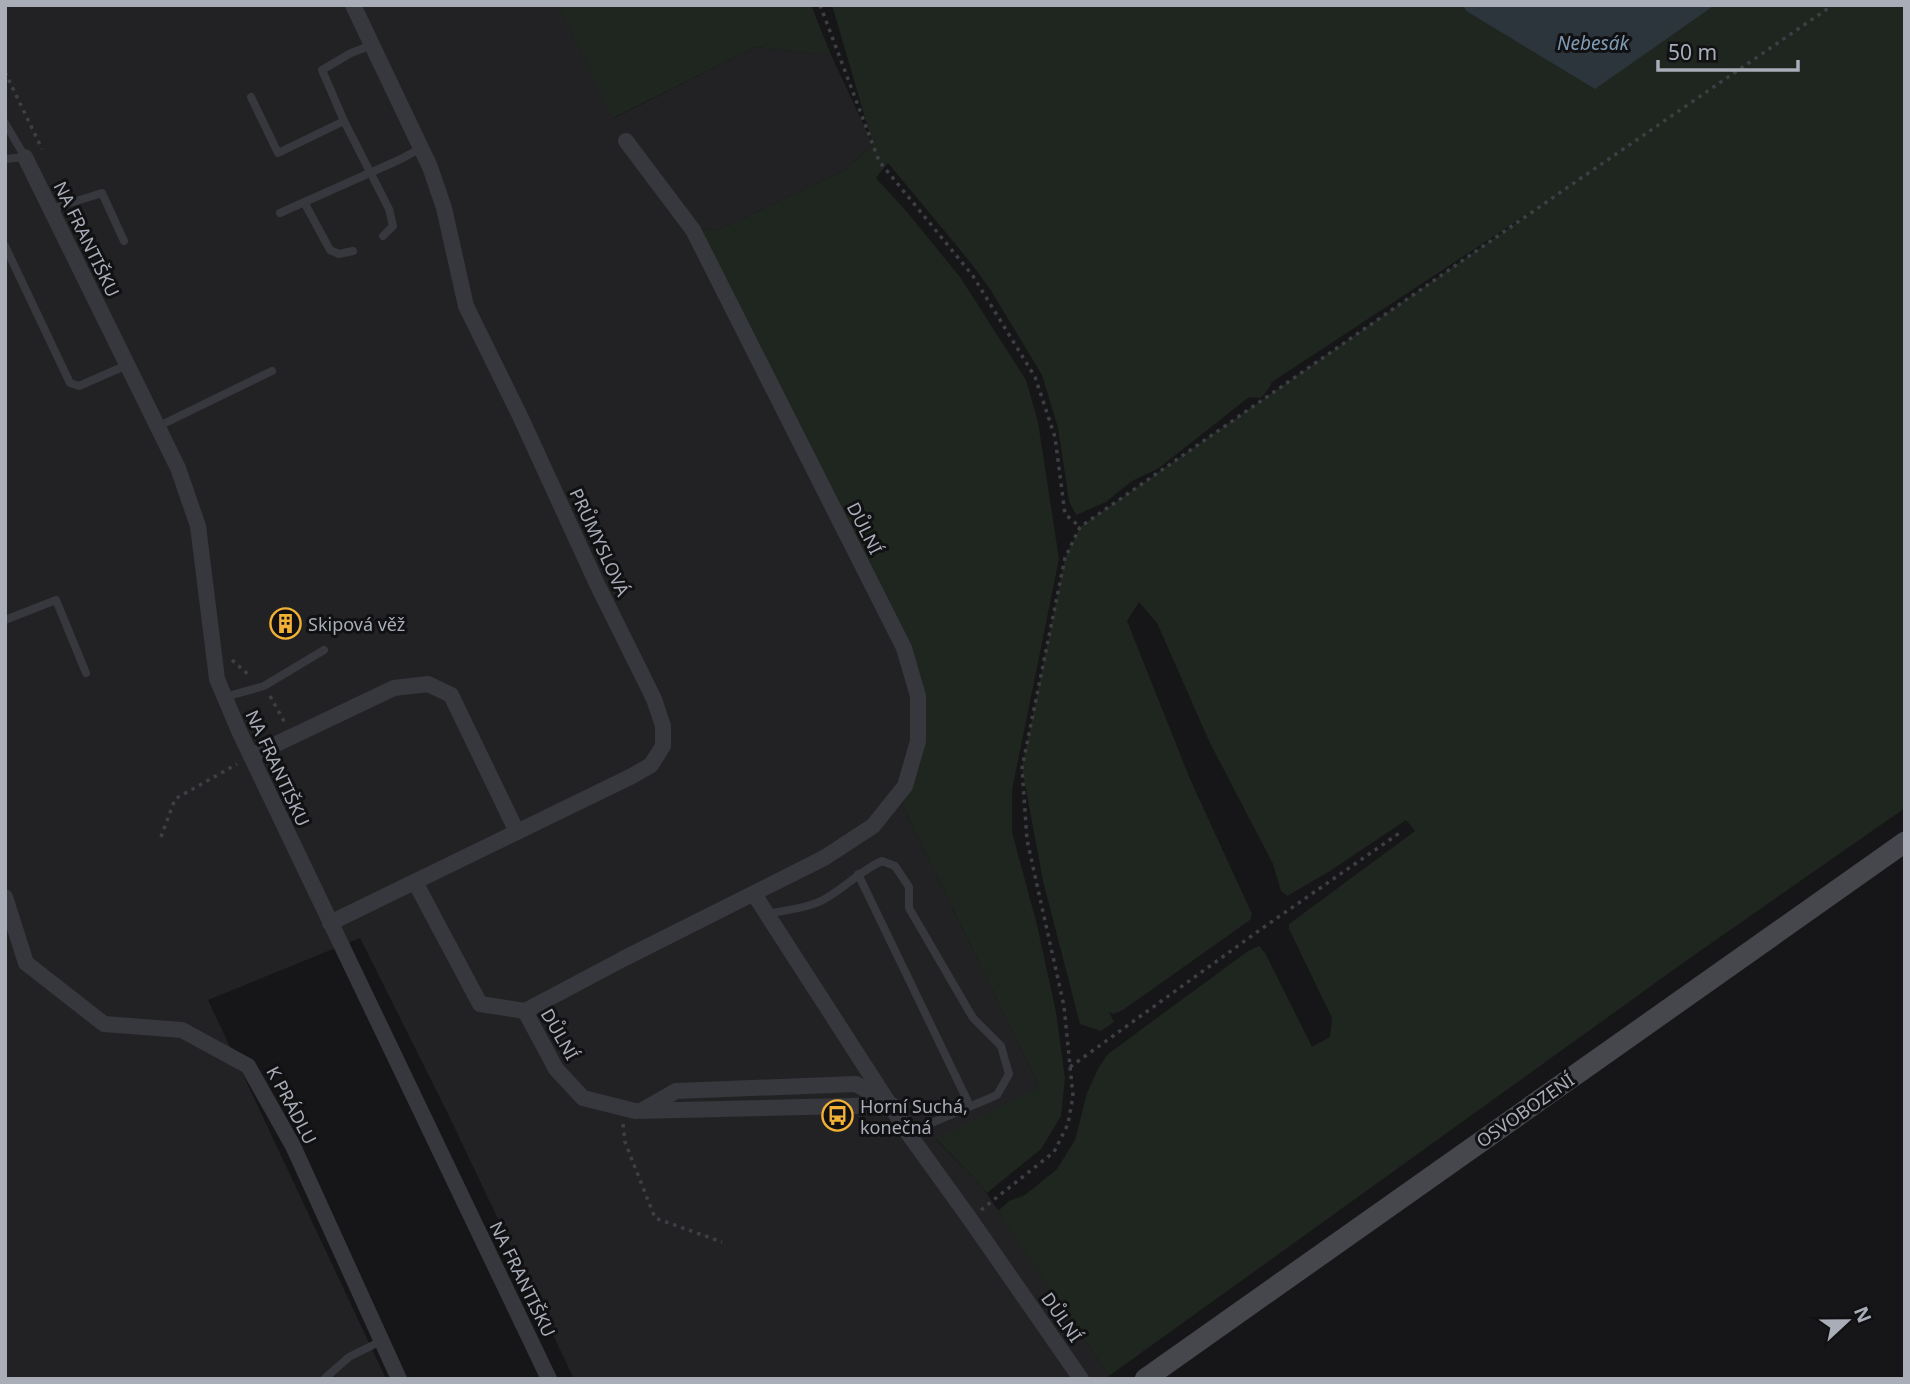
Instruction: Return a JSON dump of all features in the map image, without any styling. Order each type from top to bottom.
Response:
[{"type":"main road","name":"OSVOBOZENÍ","points":[[1145,1379],[1905,842]]},
{"type":"street","name":"PRŮMYSLOVÁ","points":[[330,923],[632,776],[651,765],[663,746],[663,726],[654,699],[466,306],[444,208],[430,167],[352,5]]},
{"type":"street","name":"DŮLNÍ","points":[[626,141],[692,230],[904,648],[918,696],[918,741],[905,786],[873,826],[824,858],[525,1011],[556,1069],[583,1098],[621,1108],[642,1111],[892,1105]]},
{"type":"street","name":"NA FRANTIŠKU","points":[[25,157],[178,468],[198,526],[217,679],[330,923],[550,1379]]},
{"type":"street","points":[[251,756],[394,688],[428,684],[451,695],[517,832]]},
{"type":"street","points":[[415,882],[480,1004],[525,1011]]},
{"type":"street","name":"DŮLNÍ","points":[[754,894],[908,1133],[1081,1379]]},
{"type":"street","name":"K PRÁDLU","points":[[5,897],[26,963],[104,1024],[182,1030],[248,1066],[293,1146],[399,1379]]},
{"type":"street","points":[[642,1111],[676,1091],[856,1084],[892,1105]]},
{"type":"lane","points":[[372,45],[322,69],[344,121],[389,209],[393,226],[383,236]]},
{"type":"lane","points":[[251,97],[278,153],[344,121]]},
{"type":"lane","points":[[5,123],[25,157],[5,159]]},
{"type":"lane","points":[[280,213],[421,148]]},
{"type":"lane","points":[[51,209],[102,193],[124,240]]},
{"type":"lane","points":[[304,202],[330,250],[339,254],[353,251]]},
{"type":"lane","points":[[5,246],[70,383],[79,386],[127,365]]},
{"type":"lane","points":[[158,427],[272,372]]},
{"type":"lane","points":[[5,620],[56,600],[86,673]]},
{"type":"lane","points":[[225,697],[264,686],[324,650]]},
{"type":"lane","points":[[767,914],[806,907],[822,900],[858,874],[882,861],[895,866],[908,887],[909,908],[973,1017],[1001,1046],[1009,1074],[997,1095],[908,1133]]},
{"type":"lane","points":[[858,874],[970,1106]]},
{"type":"lane","points":[[324,1379],[348,1357],[381,1341]]},
{"type":"path","points":[[820,5],[879,162],[974,276],[1035,377],[1055,436],[1065,514],[1080,527]]},
{"type":"path","points":[[970,1219],[1054,1152],[1068,1124],[1073,1096],[1064,1006],[1027,840],[1022,768],[1065,558],[1080,527],[1833,5]]},
{"type":"path","points":[[161,837],[176,799],[251,756]]},
{"type":"path","points":[[1070,1067],[1401,832]]},
{"type":"path","points":[[621,1108],[625,1142],[655,1218],[722,1242]]},
{"type":"shaded area","points":[[5,5],[558,5],[614,118],[756,47],[831,55],[873,145],[843,171],[720,229],[693,230],[904,648],[918,741],[898,796],[1039,1086],[936,1140],[981,1185],[1109,1376],[1105,1379],[574,1379],[450,1118],[360,938],[208,1000],[386,1379],[5,1379]]},
{"type":"shaded area","points":[[558,5],[811,5],[831,55],[756,47],[613,118]]},
{"type":"shaded area","points":[[832,5],[1463,5],[1466,11],[1595,88],[1715,5],[1905,5],[1905,808],[1690,958],[1109,1376],[998,1211],[1009,1201],[1025,1195],[1057,1169],[1075,1140],[1087,1093],[1108,1054],[1248,951],[1259,946],[1265,953],[1312,1047],[1330,1037],[1332,1018],[1289,924],[1415,831],[1406,820],[1287,896],[1281,891],[1273,864],[1210,743],[1157,623],[1139,602],[1127,621],[1190,779],[1252,914],[1250,920],[1123,1010],[1113,1014],[1109,1012],[1114,1022],[1101,1031],[1080,1024],[1043,881],[1022,768],[1065,558],[1080,527],[1540,206],[1272,382],[1261,398],[1249,397],[1159,468],[1132,481],[1106,502],[1076,515],[1069,501],[1058,428],[1042,375],[990,289],[888,163],[876,178],[960,277],[1026,380],[1038,422],[1059,559],[1012,790],[1012,832],[1037,925],[1056,1012],[1065,1078],[1061,1116],[1041,1149],[987,1193],[936,1139],[1039,1086],[898,796],[918,740],[904,648],[693,230],[720,229],[843,171],[873,145]]},
{"type":"water","name":"Nebesák","points":[[1463,5],[1715,5],[1595,89],[1466,11]]},
{"type":"place","name":"Skipová věž","points":[[285,624]]},
{"type":"place","name":"Horní Suchá, konečná","points":[[837,1116]]}]
